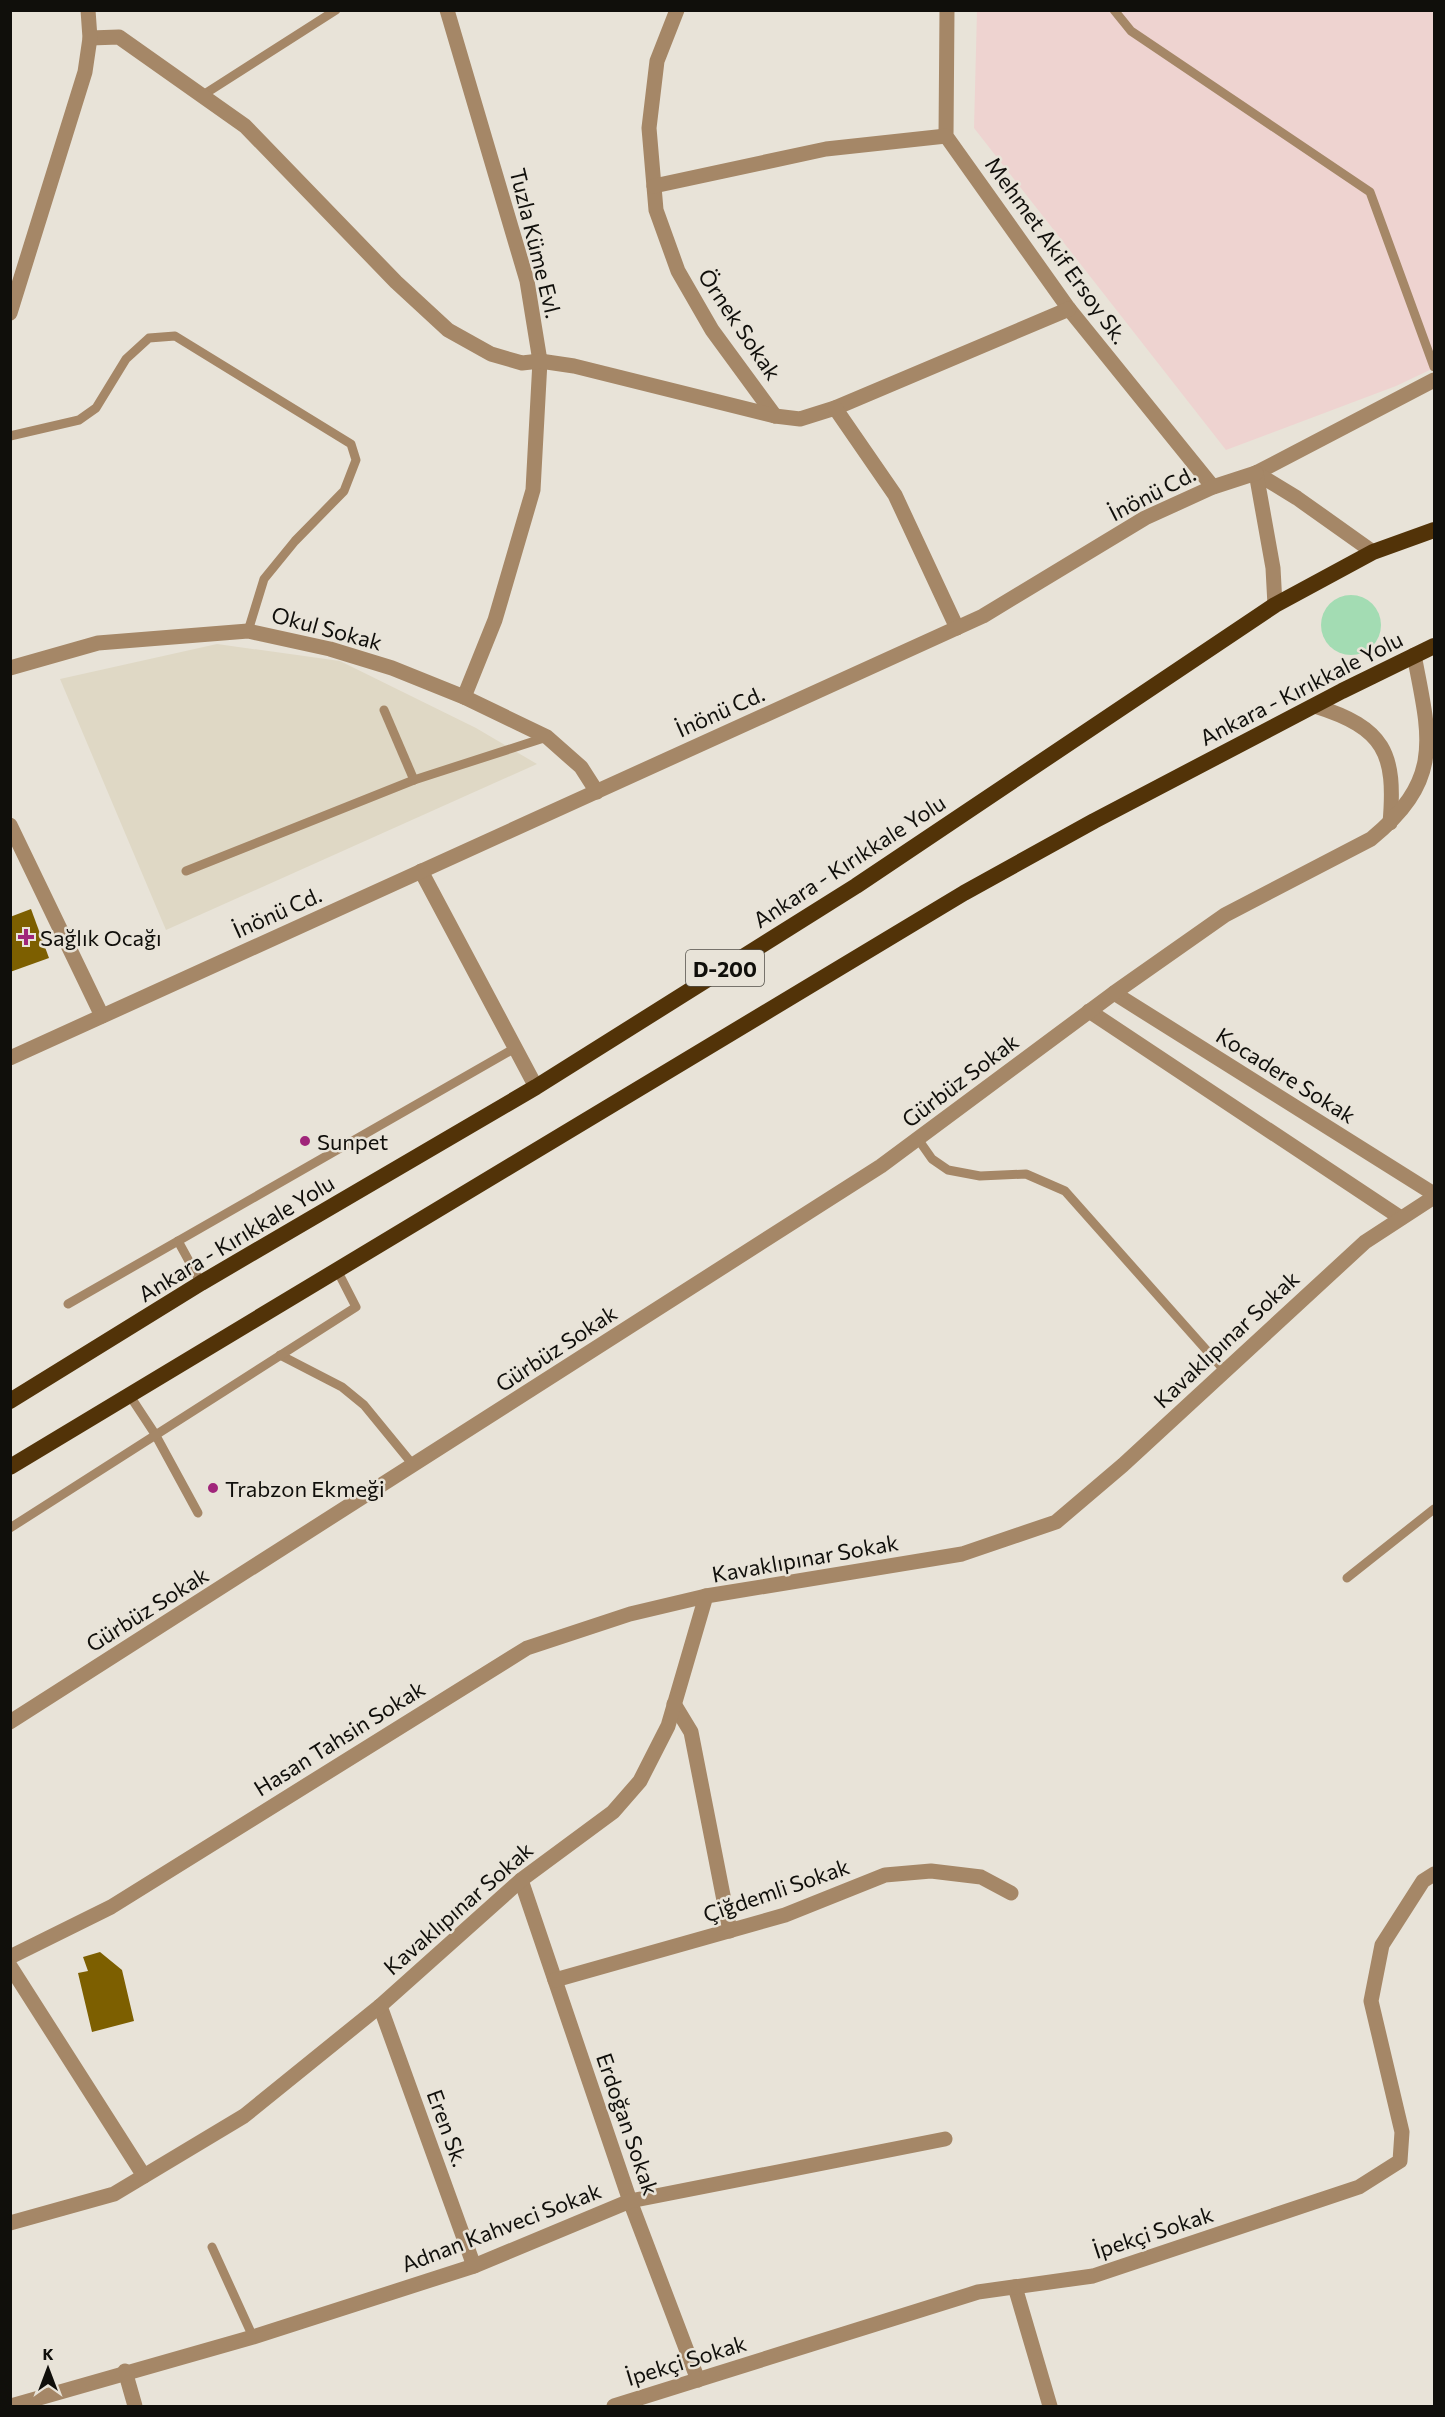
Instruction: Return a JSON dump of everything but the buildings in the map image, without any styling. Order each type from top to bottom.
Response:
[{"type":"highway","name":"Ankara - Kırıkkale Yolu","points":[[10,1401],[201,1283],[536,1087],[856,886],[1275,605],[1373,552],[1434,530]]},
{"type":"highway","name":"Ankara - Kırıkkale Yolu","points":[[10,1467],[964,893],[1094,821],[1434,646]]},
{"type":"street","points":[[10,313],[85,72],[90,38],[88,10]]},
{"type":"street","name":"Tuzla Küme Evl.","points":[[447,10],[527,281],[540,361],[533,490],[495,620],[464,698]]},
{"type":"street","name":"Örnek Sokak","points":[[677,10],[657,62],[649,128],[656,210],[678,271],[712,330],[776,416]]},
{"type":"street","points":[[654,186],[826,149],[946,136],[946,10]]},
{"type":"street","points":[[90,38],[119,37],[245,126],[396,282],[448,330],[490,354],[522,363],[540,361],[574,366],[776,416],[800,419],[836,408],[1069,309]]},
{"type":"street","name":"Mehmet Akif Ersoy Sk.","points":[[946,136],[1069,309],[1213,487]]},
{"type":"street","name":"İnönü Cd.","points":[[10,1058],[983,616],[1145,518],[1213,487],[1256,473],[1434,380]]},
{"type":"street","points":[[836,408],[895,495],[957,628]]},
{"type":"street","points":[[1256,473],[1297,498],[1373,552]]},
{"type":"street","points":[[1256,473],[1274,568],[1275,605]]},
{"type":"street","name":"Okul Sokak","points":[[10,668],[98,644],[248,631],[330,649],[392,668],[464,698],[547,737],[580,766],[597,792]]},
{"type":"street","name":"Gürbüz Sokak","points":[[10,1722],[881,1166],[1089,1011],[1225,915],[1371,839],[1390,824],[1412,797],[1428,750],[1428,729],[1414,655]]},
{"type":"street","points":[[1315,706],[1354,721],[1380,745],[1389,762],[1393,784],[1390,824]]},
{"type":"street","points":[[10,825],[102,1016]]},
{"type":"street","points":[[421,871],[536,1087]]},
{"type":"street","name":"Kocadere Sokak","points":[[1114,993],[1434,1196]]},
{"type":"street","points":[[1089,1011],[1401,1218]]},
{"type":"street","name":"Kavaklıpınar Sokak","points":[[10,2223],[114,2194],[244,2116],[380,2006],[521,1880],[613,1812],[644,1772],[668,1726],[706,1596],[962,1554],[1056,1522],[1123,1465],[1365,1242],[1434,1196]]},
{"type":"street","name":"Hasan Tahsin Sokak","points":[[10,1957],[111,1907],[527,1648],[630,1614],[706,1596]]},
{"type":"street","points":[[674,1704],[691,1732],[730,1931]]},
{"type":"street","name":"Çiğdemli Sokak","points":[[555,1980],[785,1916],[885,1875],[931,1871],[981,1876],[1011,1893]]},
{"type":"street","name":"İpekçi Sokak","points":[[614,2406],[978,2292],[1094,2276],[1359,2187],[1400,2161],[1402,2132],[1371,2001],[1382,1944],[1423,1881],[1434,1874]]},
{"type":"street","name":"Erdoğan Sokak","points":[[521,1880],[630,2201],[698,2380]]},
{"type":"street","points":[[10,1966],[144,2176]]},
{"type":"street","name":"Eren Sk.","points":[[380,2006],[474,2266]]},
{"type":"street","name":"Adnan Kahveci Sokak","points":[[11,2406],[253,2337],[474,2266],[630,2201],[945,2139]]},
{"type":"street","points":[[1015,2287],[1050,2406]]},
{"type":"street","points":[[125,2372],[135,2406]]},
{"type":"lane","points":[[203,95],[336,10]]},
{"type":"lane","points":[[1114,10],[1131,31],[1370,192],[1434,367]]},
{"type":"lane","points":[[10,436],[79,420],[96,408],[126,359],[149,338],[174,336],[351,444],[356,460],[344,491],[295,541],[264,579],[248,631]]},
{"type":"lane","points":[[1426,345],[1434,338]]},
{"type":"lane","points":[[384,710],[414,780]]},
{"type":"lane","points":[[186,871],[414,780],[547,737]]},
{"type":"lane","points":[[68,1304],[515,1048]]},
{"type":"lane","points":[[918,1139],[932,1159],[948,1170],[980,1176],[1026,1174],[1065,1191],[1225,1371]]},
{"type":"lane","points":[[178,1240],[201,1283]]},
{"type":"lane","points":[[10,1528],[356,1307],[337,1270]]},
{"type":"lane","points":[[280,1355],[342,1387],[364,1405],[414,1466]]},
{"type":"lane","points":[[130,1396],[155,1434],[198,1513]]},
{"type":"lane","points":[[1347,1578],[1434,1509]]},
{"type":"lane","points":[[212,2247],[253,2337]]},
{"type":"shaded area","points":[[977,11],[1434,11],[1434,368],[1396,386],[1226,450],[974,128]]},
{"type":"shaded area","points":[[217,644],[340,661],[476,728],[537,764],[166,930],[60,679]]},
{"type":"green space","points":[[1351,595],[1372,604],[1381,625],[1372,646],[1351,655],[1330,646],[1321,625],[1330,604]]},
{"type":"place","name":"Sağlık Ocağı","points":[[26,937]]},
{"type":"place","name":"Sunpet","points":[[305,1141]]},
{"type":"place","name":"Trabzon Ekmeği","points":[[213,1488]]}]
